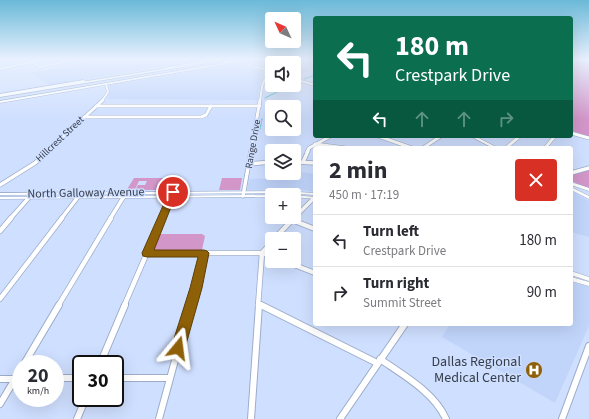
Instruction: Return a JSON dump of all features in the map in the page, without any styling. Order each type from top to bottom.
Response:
[{"type":"highway","points":[[0,98],[107,80]]},
{"type":"highway","points":[[82,86],[120,80]]},
{"type":"highway","points":[[0,98],[128,80]]},
{"type":"main road","points":[[0,98],[102,80]]},
{"type":"main road","points":[[0,98],[133,80]]},
{"type":"main road","points":[[301,80],[313,83]]},
{"type":"main road","points":[[476,138],[492,146]]},
{"type":"main road","points":[[482,138],[498,146]]},
{"type":"main road","points":[[573,184],[589,190]]},
{"type":"main road","points":[[573,188],[589,194]]},
{"type":"main road","points":[[573,188],[589,198]]},
{"type":"main road","name":"North Galloway Avenue","points":[[0,194],[125,195],[244,194],[281,192],[313,197]]},
{"type":"main road","name":"North Galloway Avenue","points":[[244,194],[265,196]]},
{"type":"main road","name":"North Galloway Avenue","points":[[0,198],[33,195],[79,195]]},
{"type":"main road","points":[[301,196],[313,197]]},
{"type":"main road","points":[[573,274],[589,278]]},
{"type":"main road","points":[[573,280],[589,284]]},
{"type":"street","name":"Range Drive","points":[[244,194],[264,80]]},
{"type":"street","name":"Hillcrest Street","points":[[0,185],[35,163],[96,106],[106,96],[108,90],[106,84]]},
{"type":"street","points":[[96,106],[260,106]]},
{"type":"street","points":[[84,117],[201,117],[206,115],[211,106]]},
{"type":"street","points":[[75,125],[80,125]]},
{"type":"street","points":[[573,134],[589,138]]},
{"type":"street","points":[[313,163],[303,162],[309,148],[326,138]]},
{"type":"street","points":[[385,138],[407,146]]},
{"type":"street","points":[[426,146],[438,138]]},
{"type":"street","points":[[508,146],[518,138]]},
{"type":"street","points":[[547,146],[553,138]]},
{"type":"street","points":[[314,144],[330,146]]},
{"type":"street","points":[[249,164],[265,163]]},
{"type":"street","points":[[573,171],[589,168]]},
{"type":"street","points":[[104,355],[172,194]]},
{"type":"street","points":[[0,231],[33,195]]},
{"type":"street","points":[[0,299],[79,195]]},
{"type":"street","points":[[29,355],[125,195]]},
{"type":"street","points":[[301,211],[313,199]]},
{"type":"street","points":[[281,232],[288,224]]},
{"type":"street","points":[[301,224],[313,228]]},
{"type":"street","points":[[251,419],[262,253],[265,250]]},
{"type":"street","points":[[147,253],[265,254]]},
{"type":"street","points":[[159,419],[169,378],[196,288],[204,253]]},
{"type":"street","points":[[301,268],[313,272]]},
{"type":"street","points":[[258,304],[379,361],[406,378],[438,404],[444,412],[446,419]]},
{"type":"street","points":[[340,419],[404,326]]},
{"type":"street","points":[[562,419],[589,346]]},
{"type":"street","points":[[124,378],[169,378]]},
{"type":"street","points":[[0,379],[12,379]]},
{"type":"street","points":[[0,404],[12,387]]},
{"type":"street","points":[[77,419],[82,407]]},
{"type":"shaded area","points":[[42,80],[88,80],[51,86]]},
{"type":"shaded area","points":[[136,80],[261,80],[258,100],[108,99],[109,84]]},
{"type":"shaded area","points":[[573,80],[589,80],[589,137],[573,133]]},
{"type":"shaded area","points":[[589,169],[589,189],[573,182],[573,174]]},
{"type":"shaded area","points":[[301,172],[313,174],[313,192],[301,189],[301,188],[265,188],[265,190],[247,190],[249,179],[301,180]]},
{"type":"shaded area","points":[[134,178],[169,178],[163,190],[135,190],[138,185],[145,185],[147,181],[139,181],[134,191],[126,191]]},
{"type":"shaded area","points":[[222,178],[242,178],[240,190],[219,190]]},
{"type":"shaded area","points":[[573,192],[589,201],[589,237],[573,233]]},
{"type":"shaded area","points":[[159,234],[202,234],[205,236],[202,250],[153,250],[152,248]]},
{"type":"shaded area","name":"Dallas Regional Medical Center","points":[[573,283],[589,287],[589,326],[555,403],[442,337],[449,326],[573,326]]},
{"type":"waterway","points":[[265,98],[277,92]]},
{"type":"waterway","points":[[260,129],[262,119]]},
{"type":"place","name":"Dallas Regional Medical Center","points":[[534,370]]},
{"type":"route","points":[[173,192],[147,253],[204,253],[196,288],[178,348]]}]
